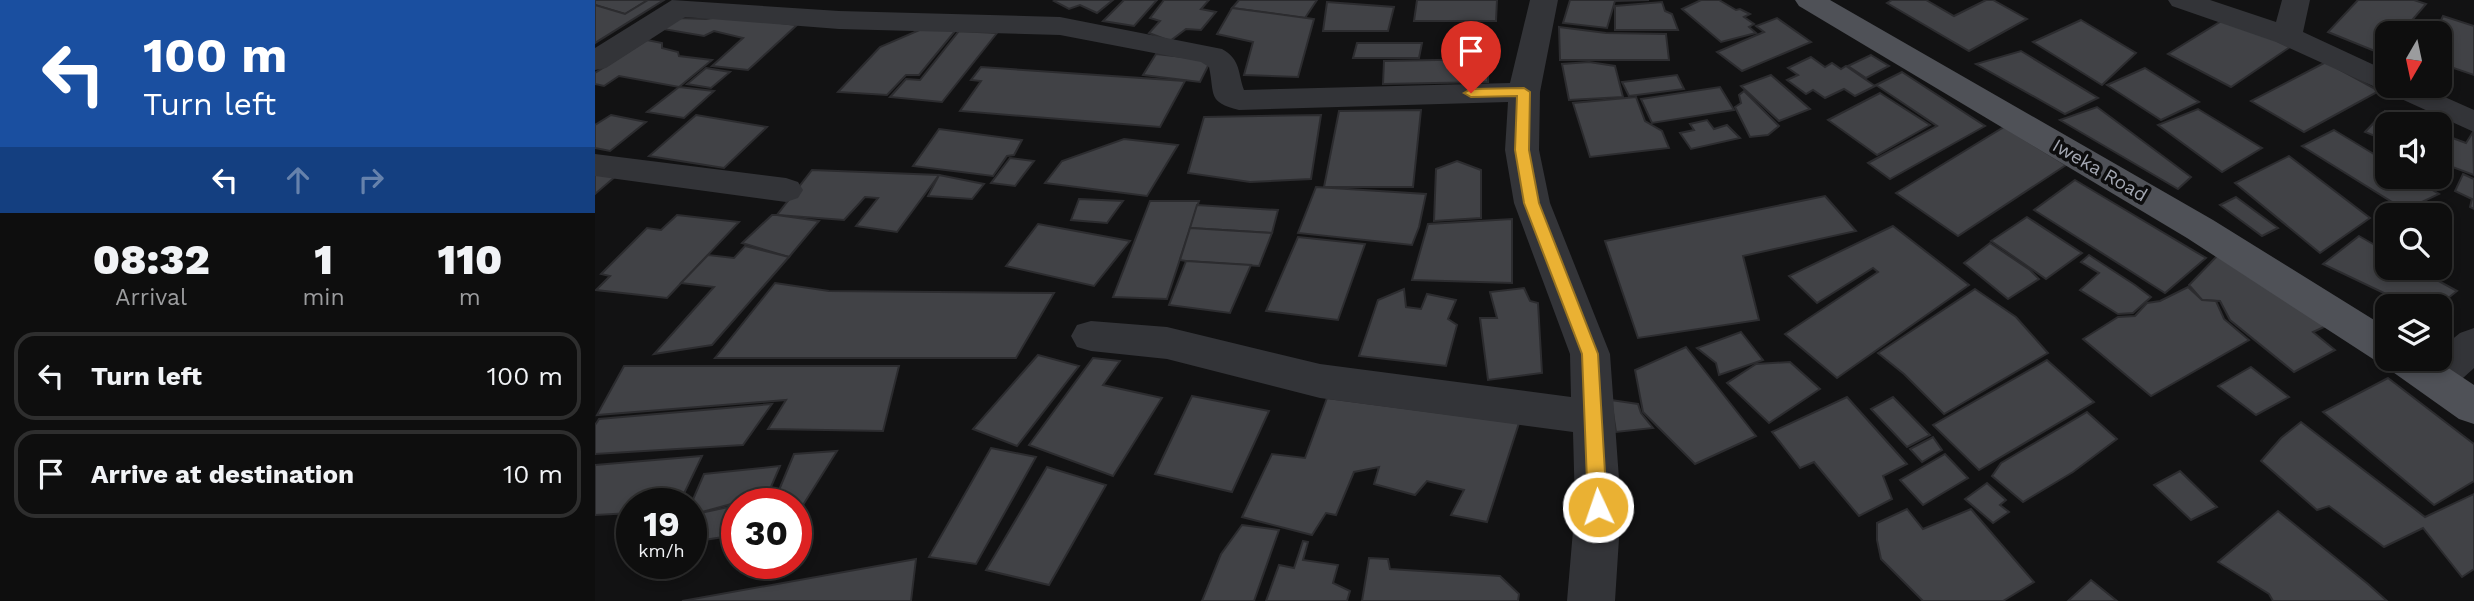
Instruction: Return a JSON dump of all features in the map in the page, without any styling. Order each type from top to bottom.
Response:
[{"type":"main road","name":"Iweka Road","points":[[1809,0],[2200,229],[2375,340]]},
{"type":"main road","points":[[2422,371],[2474,407]]},
{"type":"street","points":[[1544,0],[1524,92],[1522,150],[1532,203],[1590,354],[1598,507],[1591,601]]},
{"type":"street","points":[[2182,0],[2287,36],[2375,77]]},
{"type":"street","points":[[2287,36],[2296,0]]},
{"type":"street","points":[[595,61],[685,4],[839,20],[1060,26],[1203,52],[1220,58],[1225,63],[1227,93],[1240,100],[1524,92]]},
{"type":"street","points":[[2421,98],[2474,122]]},
{"type":"street","points":[[595,165],[786,190]]},
{"type":"street","points":[[1091,337],[1167,344],[1320,381],[1593,417]]},
{"type":"street","points":[[2452,354],[2474,344]]},
{"type":"building","points":[[595,0],[648,0],[625,14],[595,5]]},
{"type":"building","points":[[648,0],[664,0],[595,43],[595,5],[625,14]]},
{"type":"building","points":[[1113,0],[1097,13],[1080,5],[1069,9],[1054,1]]},
{"type":"building","points":[[1124,0],[1157,0],[1134,26],[1103,21]]},
{"type":"building","points":[[1164,0],[1209,0],[1201,9],[1216,12],[1201,30],[1186,29],[1170,41],[1149,33],[1160,21],[1150,18]]},
{"type":"building","points":[[1239,0],[1317,0],[1305,18],[1232,8]]},
{"type":"building","points":[[1417,0],[1497,0],[1496,21],[1414,21]]},
{"type":"building","points":[[1570,0],[1649,0],[1615,1],[1607,28],[1563,23]]},
{"type":"building","points":[[1701,0],[1719,0],[1736,10],[1750,14],[1744,17],[1754,24],[1749,27],[1756,33],[1721,42],[1682,9]]},
{"type":"building","points":[[1892,0],[1926,0],[1954,16],[1986,0],[1993,0],[2027,19],[1969,51],[1887,3]]},
{"type":"building","points":[[2358,0],[2414,0],[2426,4],[2411,21],[2375,21],[2375,51],[2328,32]]},
{"type":"building","points":[[1327,2],[1394,7],[1388,31],[1323,31]]},
{"type":"building","points":[[1662,2],[1665,11],[1672,14],[1678,30],[1615,30],[1615,6]]},
{"type":"building","points":[[1232,8],[1314,19],[1298,77],[1244,75],[1253,42],[1217,34]]},
{"type":"building","points":[[725,16],[797,25],[748,70],[712,66],[743,38],[714,31],[704,36],[663,29],[679,18],[706,19]]},
{"type":"building","points":[[2443,16],[2474,26],[2474,75],[2452,67],[2452,21],[2441,21]]},
{"type":"building","points":[[2228,17],[2290,47],[2231,87],[2168,54]]},
{"type":"building","points":[[1777,18],[1811,42],[1742,71],[1717,52],[1764,32],[1756,26]]},
{"type":"building","points":[[2081,20],[2136,53],[2102,85],[2033,42]]},
{"type":"building","points":[[1559,27],[1606,33],[1666,34],[1669,60],[1560,60]]},
{"type":"building","points":[[924,28],[956,30],[919,75],[906,75],[887,95],[838,92],[880,47]]},
{"type":"building","points":[[959,31],[997,33],[942,102],[890,97],[906,79],[920,80]]},
{"type":"building","points":[[647,40],[662,43],[662,48],[678,52],[679,56],[712,60],[679,87],[619,76],[604,86],[595,84],[595,73]]},
{"type":"building","points":[[1357,43],[1422,43],[1419,58],[1353,58]]},
{"type":"building","points":[[2021,51],[2098,98],[2065,114],[1976,64]]},
{"type":"building","points":[[1156,54],[1211,60],[1200,82],[1143,75]]},
{"type":"building","points":[[1871,55],[1889,66],[1866,78],[1848,66]]},
{"type":"building","points":[[1811,57],[1825,67],[1832,63],[1841,69],[1846,66],[1875,86],[1855,96],[1844,89],[1825,98],[1813,90],[1806,94],[1787,80],[1798,75],[1788,68]]},
{"type":"building","points":[[1488,59],[1488,82],[1383,84],[1384,61]]},
{"type":"building","points":[[1589,62],[1615,66],[1623,97],[1569,100],[1562,64]]},
{"type":"building","points":[[2326,62],[2375,89],[2375,93],[2304,132],[2251,101]]},
{"type":"building","points":[[981,67],[1185,81],[1160,127],[960,111],[981,81],[971,80]]},
{"type":"building","points":[[706,68],[730,72],[711,88],[687,84]]},
{"type":"building","points":[[2145,68],[2199,102],[2161,120],[2107,85]]},
{"type":"building","points":[[1902,72],[1985,126],[1890,179],[1868,163],[1937,126],[1876,85]]},
{"type":"building","points":[[1677,75],[1684,89],[1629,96],[1622,82]]},
{"type":"building","points":[[1771,75],[1810,109],[1779,121],[1741,86]]},
{"type":"building","points":[[679,87],[714,91],[684,118],[647,112]]},
{"type":"building","points":[[1720,87],[1734,110],[1652,123],[1641,99]]},
{"type":"building","points":[[1744,91],[1779,126],[1768,135],[1750,137],[1735,107],[1741,103],[1739,95]]},
{"type":"building","points":[[1880,93],[1930,125],[1877,155],[1828,120]]},
{"type":"building","points":[[1636,97],[1645,121],[1662,131],[1669,148],[1590,157],[1573,103]]},
{"type":"building","points":[[2097,107],[2191,177],[2178,189],[2060,120]]},
{"type":"building","points":[[2198,109],[2262,148],[2222,172],[2158,125]]},
{"type":"building","points":[[1421,110],[1413,187],[1324,187],[1339,111]]},
{"type":"building","points":[[611,115],[646,122],[610,151],[595,148],[595,125]]},
{"type":"building","points":[[696,115],[767,127],[724,168],[649,156]]},
{"type":"building","points":[[1321,115],[1311,179],[1250,182],[1188,173],[1204,117]]},
{"type":"building","points":[[1707,120],[1714,129],[1727,125],[1740,138],[1691,149],[1680,133],[1694,130],[1690,124]]},
{"type":"building","points":[[2375,122],[2375,136],[2365,132]]},
{"type":"building","points":[[2004,127],[2066,165],[1958,236],[1896,193]]},
{"type":"building","points":[[939,129],[1022,140],[1014,155],[1007,156],[993,176],[913,166]]},
{"type":"building","points":[[2334,130],[2375,155],[2375,189],[2431,189],[2439,194],[2420,203],[2394,203],[2302,146]]},
{"type":"building","points":[[2473,132],[2474,175],[2452,167],[2452,138],[2466,143]]},
{"type":"building","points":[[1124,139],[1178,145],[1147,196],[1045,183],[1062,161]]},
{"type":"building","points":[[2289,156],[2370,218],[2320,253],[2235,183]]},
{"type":"building","points":[[1010,158],[1034,161],[1015,186],[991,183]]},
{"type":"building","points":[[1457,161],[1481,170],[1481,218],[1434,221],[1436,169]]},
{"type":"building","points":[[812,170],[939,175],[897,232],[856,226],[878,198],[865,197],[844,220],[777,215]]},
{"type":"building","points":[[595,173],[616,176],[595,194]]},
{"type":"building","points":[[2463,174],[2474,179],[2474,209],[2470,207],[2472,199],[2455,191]]},
{"type":"building","points":[[939,175],[984,184],[972,199],[928,196]]},
{"type":"building","points":[[2075,180],[2206,258],[2165,293],[2034,210]]},
{"type":"building","points":[[1316,187],[1426,194],[1412,245],[1298,233]]},
{"type":"building","points":[[1825,196],[1856,231],[1743,256],[1759,320],[1638,338],[1605,241]]},
{"type":"building","points":[[2236,197],[2278,228],[2262,236],[2220,205]]},
{"type":"building","points":[[1079,199],[1123,201],[1107,223],[1071,220]]},
{"type":"building","points":[[1150,201],[1199,201],[1167,299],[1113,297]]},
{"type":"building","points":[[1197,205],[1278,210],[1272,233],[1190,228]]},
{"type":"building","points":[[677,215],[739,222],[667,298],[596,290],[610,276],[601,274],[647,228],[661,230]]},
{"type":"building","points":[[772,215],[819,221],[789,257],[742,243]]},
{"type":"building","points":[[2027,217],[2082,253],[2046,279],[1991,241]]},
{"type":"building","points":[[1512,219],[1512,283],[1412,280],[1428,224]]},
{"type":"building","points":[[1038,224],[1130,241],[1094,286],[1006,266]]},
{"type":"building","points":[[1893,226],[1969,285],[1837,378],[1785,334],[1878,272],[1873,268],[1817,303],[1789,276]]},
{"type":"building","points":[[1190,228],[1272,233],[1259,266],[1180,260]]},
{"type":"building","points":[[2359,236],[2375,245],[2375,280],[2437,280],[2457,291],[2452,295],[2386,294],[2323,264]]},
{"type":"building","points":[[1298,237],[1365,244],[1338,320],[1266,311]]},
{"type":"building","points":[[1990,243],[2039,279],[2008,299],[1964,263]]},
{"type":"building","points":[[745,246],[789,257],[712,345],[654,354],[714,287],[681,283],[708,255],[734,258]]},
{"type":"building","points":[[2089,255],[2151,297],[2133,313],[2118,314],[2080,290],[2099,273],[2081,262]]},
{"type":"building","points":[[2217,256],[2326,326],[2313,332],[2335,350],[2294,372],[2230,320],[2220,301],[2202,300],[2189,285]]},
{"type":"building","points":[[1186,261],[1251,265],[1230,313],[1169,305]]},
{"type":"building","points":[[775,283],[829,291],[1054,293],[1016,358],[715,358]]},
{"type":"building","points":[[2188,287],[2202,300],[2216,301],[2224,319],[2249,340],[2151,396],[2083,339],[2118,317],[2135,316],[2147,303],[2160,301]]},
{"type":"building","points":[[1524,288],[1530,301],[1538,303],[1542,373],[1488,380],[1480,318],[1497,318],[1490,292]]},
{"type":"building","points":[[1404,289],[1406,307],[1421,309],[1427,294],[1456,300],[1448,319],[1457,325],[1446,366],[1359,356],[1378,300]]},
{"type":"building","points":[[1975,289],[2016,317],[2048,353],[1944,414],[1904,374],[1878,353]]},
{"type":"building","points":[[1741,332],[1763,360],[1719,375],[1716,363],[1697,348]]},
{"type":"building","points":[[1686,347],[1756,436],[1695,464],[1643,412],[1635,370]]},
{"type":"building","points":[[1038,355],[1079,366],[1017,446],[973,429]]},
{"type":"building","points":[[1093,358],[1120,361],[1103,385],[1162,398],[1113,476],[1029,445]]},
{"type":"building","points":[[2047,360],[2094,402],[1979,470],[1933,425]]},
{"type":"building","points":[[1790,362],[1820,389],[1769,423],[1727,383],[1756,364]]},
{"type":"building","points":[[624,366],[899,366],[883,431],[768,429],[786,400],[597,415]]},
{"type":"building","points":[[2251,367],[2289,397],[2256,415],[2218,386]]},
{"type":"building","points":[[2388,378],[2474,444],[2474,481],[2434,505],[2323,412]]},
{"type":"building","points":[[1192,396],[1269,411],[1232,492],[1155,474]]},
{"type":"building","points":[[1847,397],[1907,464],[1883,476],[1892,499],[1859,516],[1814,462],[1800,468],[1772,432]]},
{"type":"building","points":[[1893,397],[1930,435],[1907,447],[1871,409]]},
{"type":"building","points":[[1327,398],[1519,423],[1487,522],[1451,515],[1464,490],[1427,481],[1415,495],[1374,484],[1379,467],[1354,472],[1336,515],[1326,513],[1312,535],[1242,517],[1272,454],[1305,458]]},
{"type":"building","points":[[1611,400],[1638,404],[1641,413],[1653,428],[1616,432]]},
{"type":"building","points":[[772,404],[743,445],[595,454],[595,425],[599,419]]},
{"type":"building","points":[[2087,412],[2117,439],[2073,472],[2023,502],[1992,476],[2001,463]]},
{"type":"building","points":[[2301,422],[2425,517],[2474,494],[2474,569],[2462,577],[2423,528],[2384,547],[2329,506],[2317,510],[2261,461],[2281,438]]},
{"type":"building","points":[[1933,437],[1942,450],[1922,462],[1910,449]]},
{"type":"building","points":[[991,448],[1036,457],[976,564],[929,557]]},
{"type":"building","points":[[837,451],[812,491],[812,488],[780,488],[794,454]]},
{"type":"building","points":[[1945,454],[1968,478],[1923,505],[1900,480]]},
{"type":"building","points":[[702,456],[687,488],[616,488],[616,514],[595,515],[595,465]]},
{"type":"building","points":[[780,466],[771,488],[721,488],[721,507],[707,511],[707,488],[698,488],[704,474]]},
{"type":"building","points":[[1047,467],[1106,485],[1049,585],[986,570]]},
{"type":"building","points":[[2180,471],[2217,507],[2191,520],[2154,485]]},
{"type":"building","points":[[1987,483],[2006,500],[2000,505],[2009,512],[1993,523],[1965,499]]},
{"type":"building","points":[[721,509],[721,537],[707,540],[707,512]]},
{"type":"building","points":[[1907,509],[1923,529],[1971,509],[2034,582],[2003,601],[1923,601],[1881,559],[1877,540],[1877,523]]},
{"type":"building","points":[[2278,511],[2387,601],[2273,601],[2269,594],[2218,562]]},
{"type":"building","points":[[1242,525],[1279,530],[1254,601],[1202,601],[1221,554]]},
{"type":"building","points":[[1303,541],[1308,542],[1303,560],[1338,565],[1333,583],[1350,591],[1347,601],[1266,601],[1279,565],[1294,568]]},
{"type":"building","points":[[1369,558],[1388,559],[1390,569],[1500,576],[1519,594],[1518,601],[1362,601]]},
{"type":"building","points":[[916,559],[911,601],[682,601],[812,579]]},
{"type":"building","points":[[2091,580],[2117,601],[2068,601]]},
{"type":"route","points":[[1471,93],[1524,92],[1522,150],[1532,203],[1590,354],[1598,507]]}]
